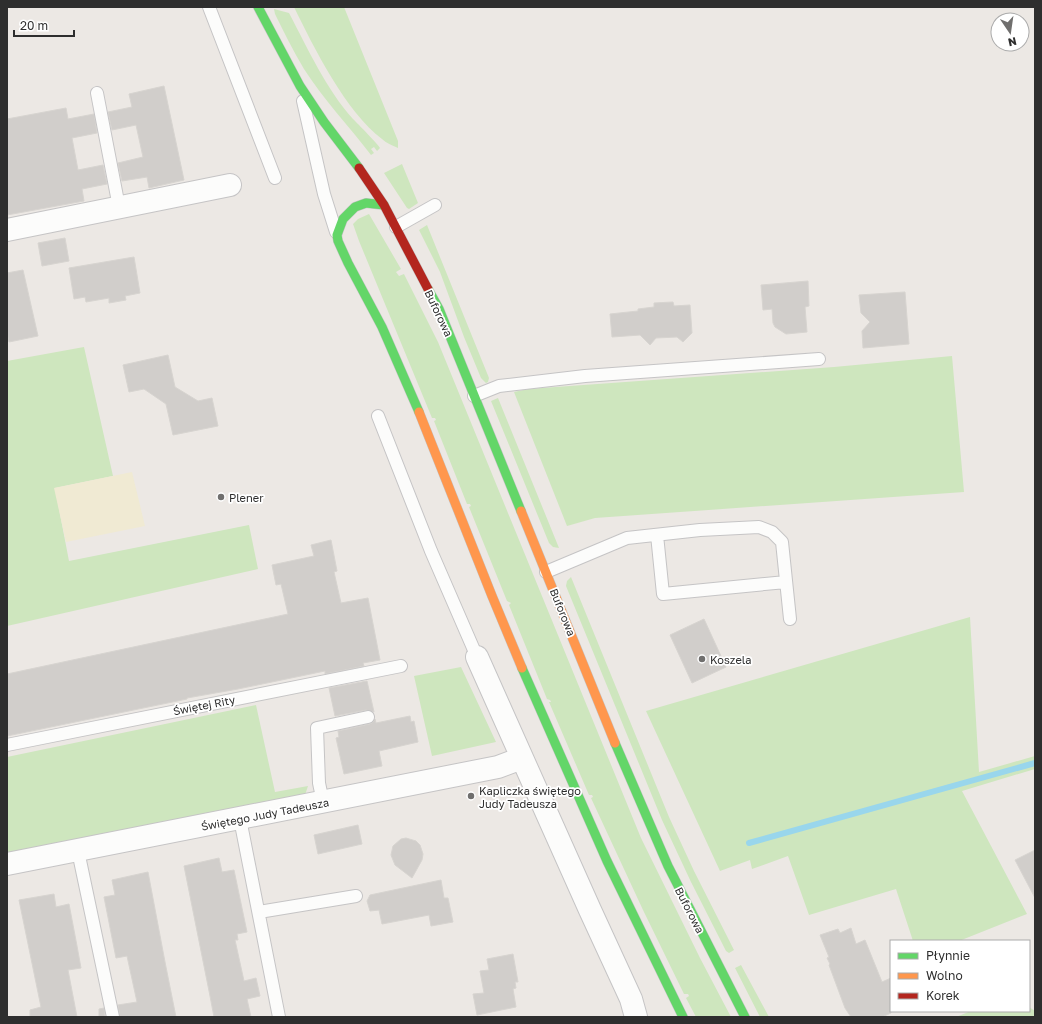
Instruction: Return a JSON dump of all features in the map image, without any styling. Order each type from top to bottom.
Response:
[{"type":"main road","name":"Buforowa","points":[[258,7],[300,86],[324,122],[366,176],[384,205],[439,309],[619,752],[668,866],[745,1017]]},
{"type":"main road","points":[[337,237],[340,224],[346,214],[356,206],[367,203],[384,205]]},
{"type":"main road","name":"Buforowa","points":[[337,237],[342,250],[379,320],[410,389],[492,596],[560,756],[648,949],[683,1017]]},
{"type":"street","points":[[7,230],[230,184]]},
{"type":"street","points":[[477,657],[631,999],[636,1017]]},
{"type":"street","name":"Świętego Judy Tadeusza","points":[[7,864],[498,767],[522,758]]},
{"type":"lane","points":[[209,7],[275,178]]},
{"type":"lane","name":"Buforowa","points":[[300,86],[324,194],[337,237]]},
{"type":"lane","points":[[97,93],[120,207]]},
{"type":"lane","points":[[396,227],[435,205]]},
{"type":"lane","points":[[474,396],[499,386],[585,376],[820,359]]},
{"type":"lane","points":[[378,416],[431,552],[477,657]]},
{"type":"lane","points":[[546,572],[628,538],[700,530],[758,527],[772,532],[782,542],[790,618]]},
{"type":"lane","points":[[657,535],[663,594],[786,582]]},
{"type":"lane","name":"Świętej Rity","points":[[7,745],[401,666]]},
{"type":"lane","points":[[323,802],[319,783],[317,728],[368,717]]},
{"type":"lane","points":[[240,819],[279,1017]]},
{"type":"lane","points":[[78,851],[113,1017]]},
{"type":"lane","points":[[259,912],[356,896]]},
{"type":"green space","points":[[294,7],[344,7],[398,141],[398,148],[385,142],[356,113],[321,60]]},
{"type":"green space","points":[[274,9],[289,13],[310,54],[334,95],[353,119],[380,148],[377,151],[374,147],[371,149],[374,153],[371,155],[311,80],[292,48]]},
{"type":"green space","points":[[402,164],[418,203],[409,209],[384,173]]},
{"type":"green space","points":[[369,214],[401,269],[396,272],[399,276],[404,274],[438,342],[641,838],[731,1017],[696,1017],[686,998],[689,996],[688,994],[684,994],[591,798],[593,797],[592,795],[589,795],[549,702],[551,702],[547,699],[509,605],[511,603],[507,601],[469,507],[471,506],[470,504],[467,504],[434,421],[436,420],[435,418],[432,418],[359,241],[353,224],[358,219]]},
{"type":"green space","points":[[427,225],[489,378],[488,382],[486,383],[481,378],[440,272],[419,230]]},
{"type":"green space","points":[[84,347],[113,476],[55,488],[69,561],[249,525],[258,569],[7,626],[7,361]]},
{"type":"green space","points":[[952,356],[964,492],[595,518],[567,526],[514,392],[528,389],[834,367]]},
{"type":"green space","points":[[498,398],[559,548],[553,547],[549,543],[491,401]]},
{"type":"green space","points":[[571,577],[669,817],[694,871],[734,950],[729,953],[726,951],[691,882],[662,820],[566,586],[567,581]]},
{"type":"green space","points":[[970,617],[979,772],[1035,756],[1035,769],[962,791],[1027,914],[962,940],[913,940],[896,889],[809,915],[788,856],[752,869],[750,860],[720,871],[646,711]]},
{"type":"green space","points":[[461,667],[496,742],[432,756],[414,676]]},
{"type":"green space","points":[[256,705],[275,792],[308,786],[305,795],[7,855],[7,757]]},
{"type":"green space","points":[[741,965],[769,1017],[760,1017],[735,968]]},
{"type":"green space","points":[[1030,1008],[1035,1011],[1035,1017],[956,1017],[968,1012],[1030,1012]]},
{"type":"sand","points":[[132,472],[145,526],[66,542],[54,488]]},
{"type":"building","points":[[164,86],[184,180],[149,188],[147,177],[122,181],[118,163],[143,157],[136,125],[112,130],[108,112],[132,107],[129,94]]},
{"type":"building","points":[[66,108],[68,119],[94,114],[97,133],[72,138],[78,170],[103,165],[107,184],[82,189],[84,201],[7,215],[7,119]]},
{"type":"building","points":[[65,238],[69,261],[42,266],[38,243]]},
{"type":"building","points":[[134,257],[140,293],[125,296],[126,300],[109,303],[109,298],[86,302],[85,297],[74,299],[69,268]]},
{"type":"building","points":[[23,270],[38,336],[9,342],[7,332],[7,273]]},
{"type":"building","points":[[808,281],[809,306],[805,307],[807,332],[786,334],[775,327],[773,323],[772,309],[763,310],[761,285]]},
{"type":"building","points":[[905,292],[909,344],[863,348],[862,331],[870,322],[861,313],[859,295]]},
{"type":"building","points":[[673,302],[674,306],[690,305],[692,333],[683,342],[677,337],[656,338],[650,345],[640,335],[612,337],[610,314],[638,311],[638,309],[654,307],[654,303]]},
{"type":"building","points":[[168,355],[175,387],[198,401],[212,398],[218,426],[173,435],[166,404],[144,389],[129,392],[123,365]]},
{"type":"building","points":[[331,540],[337,571],[334,572],[341,603],[368,598],[380,660],[363,663],[364,666],[325,674],[325,671],[7,736],[7,674],[288,614],[281,584],[276,585],[272,565],[314,556],[311,545]]},
{"type":"building","name":"Koszela","points":[[704,619],[726,667],[692,683],[670,635]]},
{"type":"building","points":[[367,681],[374,712],[366,710],[335,716],[329,688]]},
{"type":"building","points":[[410,716],[411,722],[414,721],[418,742],[379,751],[382,766],[344,774],[336,738],[339,737],[338,731],[370,724],[375,719],[376,723]]},
{"type":"building","points":[[358,825],[362,844],[318,854],[314,835]]},
{"type":"building","points":[[406,838],[416,841],[420,845],[423,854],[422,860],[412,878],[395,865],[391,855],[393,846],[401,839]]},
{"type":"building","points":[[1035,850],[1035,898],[1015,860]]},
{"type":"building","points":[[219,858],[222,872],[234,870],[247,932],[237,934],[238,940],[235,940],[244,981],[256,978],[260,996],[247,999],[251,1017],[214,1017],[184,866]]},
{"type":"building","points":[[148,872],[176,1017],[120,1017],[118,1005],[137,1002],[127,956],[116,958],[104,897],[115,895],[112,880]]},
{"type":"building","points":[[441,880],[444,898],[448,898],[453,922],[431,926],[429,915],[382,924],[379,910],[370,911],[367,901],[370,895]]},
{"type":"building","points":[[54,894],[56,907],[69,904],[77,946],[81,968],[68,970],[77,1017],[30,1017],[30,1010],[41,1007],[19,900]]},
{"type":"building","points":[[851,928],[856,944],[865,940],[882,982],[890,978],[891,1013],[882,1017],[851,1017],[845,1008],[829,965],[830,964],[827,958],[829,957],[820,935],[838,929],[840,933]]},
{"type":"building","points":[[513,954],[518,982],[515,982],[516,988],[513,989],[516,1007],[477,1015],[473,994],[484,993],[480,971],[489,970],[487,959]]},
{"type":"building","points":[[104,1008],[105,1017],[99,1017],[99,1009]]},
{"type":"waterway","points":[[749,843],[1035,763]]},
{"type":"traffic: fast","points":[[258,7],[300,86],[324,122],[359,168]]},
{"type":"traffic: fast","points":[[384,205],[366,203],[355,207],[343,219],[337,235],[338,241],[382,327],[419,412]]},
{"type":"traffic: fast","points":[[428,289],[439,309],[521,511]]},
{"type":"traffic: fast","points":[[522,668],[607,861],[683,1017]]},
{"type":"traffic: fast","points":[[615,743],[668,866],[745,1017]]},
{"type":"traffic: slow","points":[[419,412],[522,668]]},
{"type":"traffic: slow","points":[[521,511],[615,743]]},
{"type":"traffic: jam","points":[[359,168],[384,205],[428,289]]},
{"type":"place","name":"Plener","points":[[221,497]]},
{"type":"place","name":"Koszela","points":[[702,659]]},
{"type":"place","name":"Kapliczka świętego Judy Tadeusza","points":[[471,796]]}]
